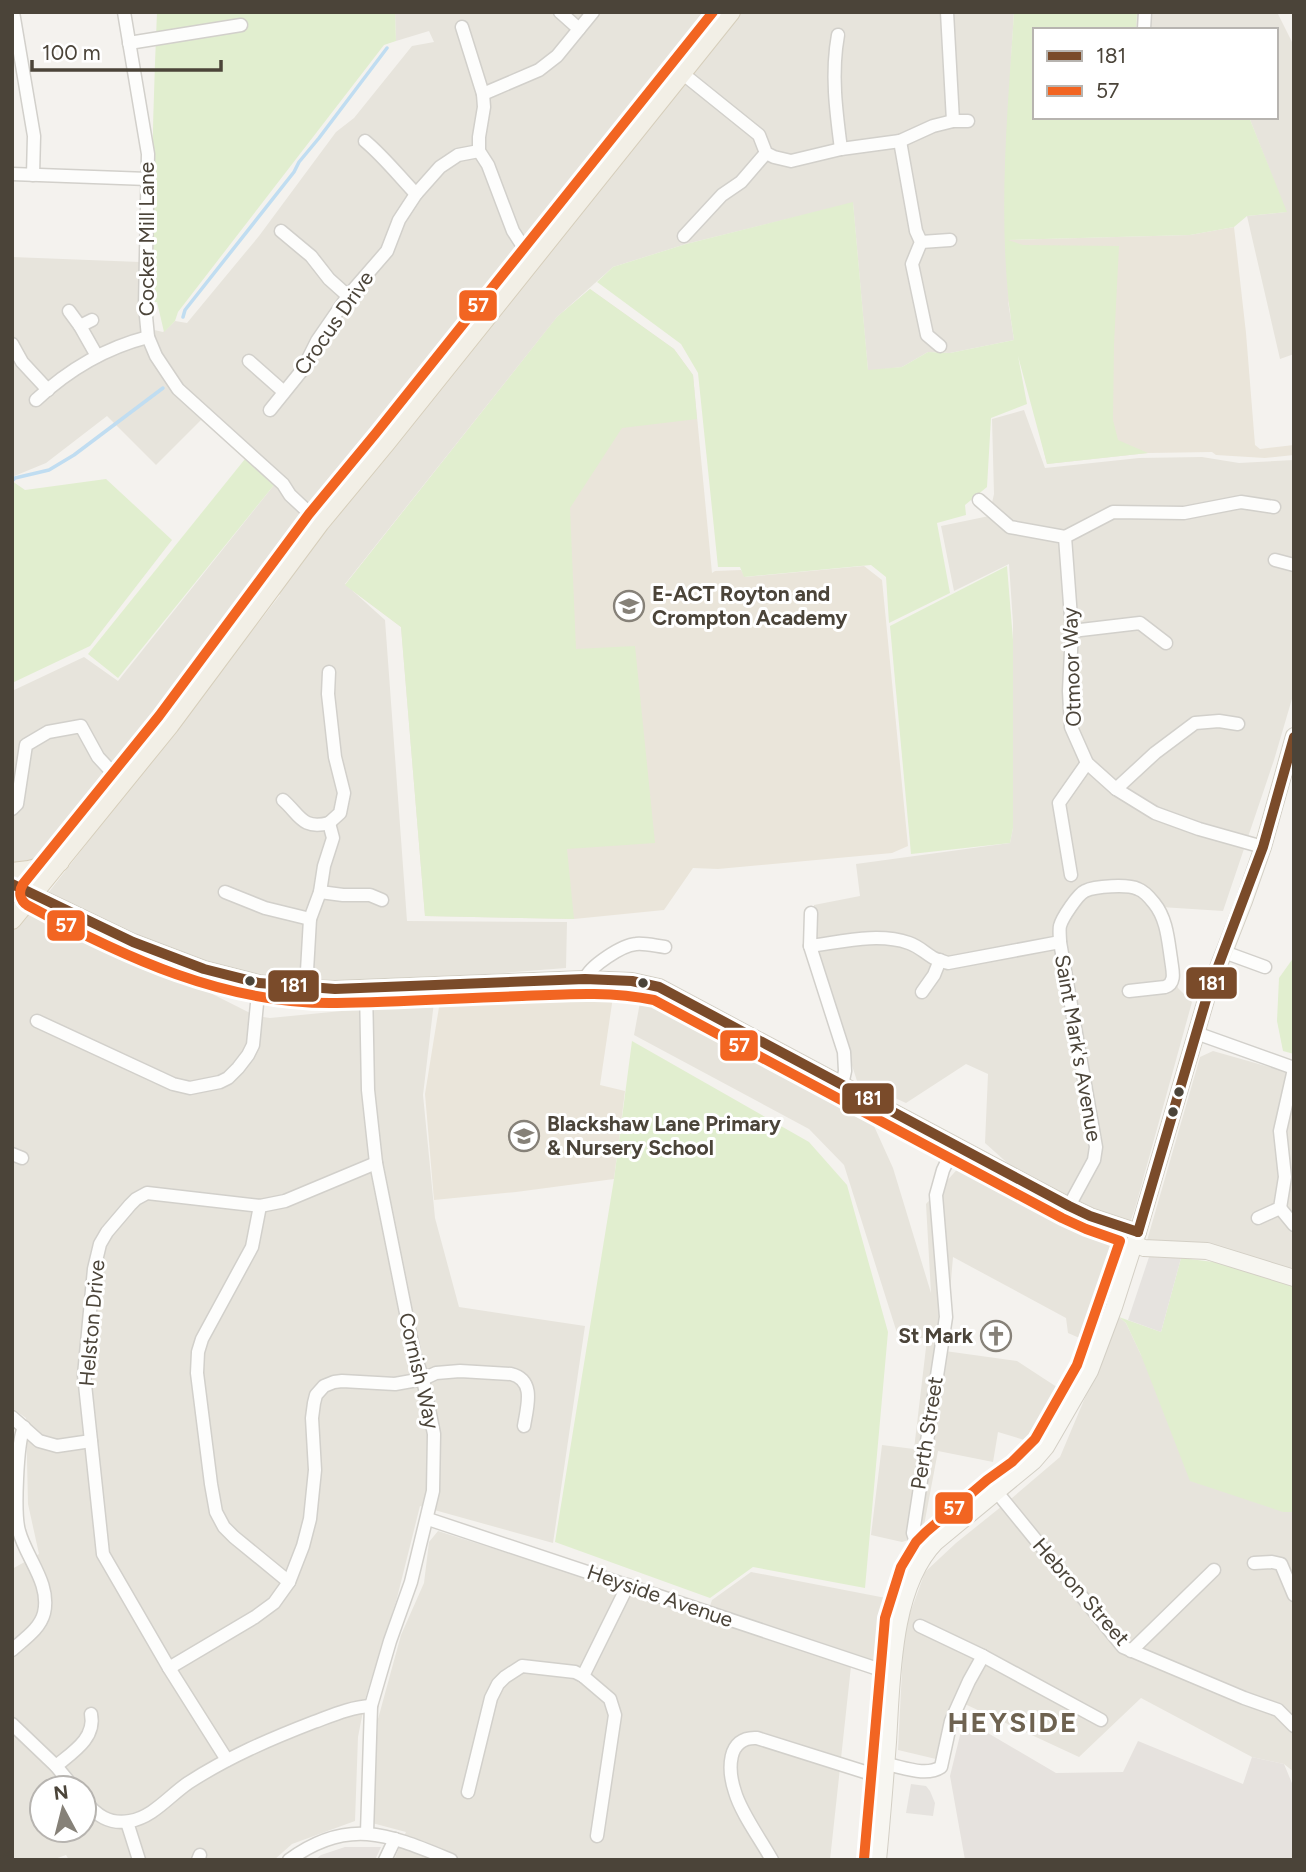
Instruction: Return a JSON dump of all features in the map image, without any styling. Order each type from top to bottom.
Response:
[{"type":"main road","points":[[12,920],[170,725],[320,523],[731,12]]},
{"type":"main road","points":[[12,872],[60,862]]},
{"type":"street","points":[[13,12],[14,34],[34,136],[33,175]]},
{"type":"street","name":"Cocker Mill Lane","points":[[124,12],[148,154],[145,306],[148,337],[156,356],[178,389],[283,484],[290,495],[320,523]]},
{"type":"street","points":[[560,12],[579,29]]},
{"type":"street","points":[[483,94],[539,70],[557,56],[593,12]]},
{"type":"street","points":[[947,12],[953,121]]},
{"type":"street","points":[[129,43],[241,25]]},
{"type":"street","points":[[462,27],[483,94],[479,150],[488,165],[513,231],[522,245],[536,255]]},
{"type":"street","points":[[838,35],[834,54],[834,100],[841,149]]},
{"type":"street","points":[[682,73],[759,135],[766,153],[774,158],[791,161],[841,149],[900,141],[933,126],[953,121],[968,121]]},
{"type":"street","points":[[365,141],[416,194]]},
{"type":"street","points":[[900,141],[916,231],[921,242],[912,264],[914,278],[927,335],[940,346]]},
{"type":"street","name":"Crocus Drive","points":[[270,410],[303,369],[317,341],[348,296],[387,251],[399,220],[416,194],[440,167],[458,155],[479,150]]},
{"type":"street","points":[[684,236],[722,195],[741,182],[766,153]]},
{"type":"street","points":[[12,174],[148,179]]},
{"type":"street","points":[[281,231],[311,256],[328,279],[348,296]]},
{"type":"street","points":[[921,242],[950,240]]},
{"type":"street","points":[[69,311],[97,356]]},
{"type":"street","points":[[80,326],[92,320]]},
{"type":"street","points":[[36,400],[73,370],[97,356],[127,342],[148,337]]},
{"type":"street","points":[[12,344],[22,362],[48,390]]},
{"type":"street","points":[[248,360],[284,393]]},
{"type":"street","points":[[979,500],[1010,527],[1065,537],[1113,512],[1184,513],[1241,502],[1274,507]]},
{"type":"street","name":"Otmoor Way","points":[[1065,537],[1072,631],[1070,727],[1087,763],[1116,789],[1155,813],[1263,847]]},
{"type":"street","points":[[1275,560],[1294,565]]},
{"type":"street","points":[[1072,631],[1140,624],[1166,643]]},
{"type":"street","points":[[283,800],[302,821],[317,825],[329,823],[340,813],[344,793],[335,757],[328,672]]},
{"type":"street","points":[[1116,789],[1155,753],[1195,723],[1219,721],[1238,724]]},
{"type":"street","points":[[12,809],[17,804],[26,745],[48,732],[80,726],[98,757],[123,784]]},
{"type":"street","points":[[878,1860],[899,1620],[914,1572],[927,1551],[1034,1461],[1046,1447],[1090,1371],[1136,1238],[1208,993],[1263,847],[1294,736]]},
{"type":"street","points":[[1071,875],[1059,803],[1087,763]]},
{"type":"street","points":[[306,988],[310,919],[320,892],[324,866],[333,838],[329,823]]},
{"type":"street","points":[[12,884],[133,942],[204,969],[259,983],[306,988],[366,988],[586,979],[632,981],[659,987],[1069,1206],[1136,1238],[1144,1248],[1207,1251],[1294,1278]]},
{"type":"street","name":"Saint Mark's Avenue","points":[[1069,1206],[1094,1160],[1096,1147],[1060,942],[1060,925],[1083,891],[1125,886],[1141,890],[1162,916],[1167,933],[1172,982],[1165,987],[1129,991]]},
{"type":"street","points":[[225,892],[265,908],[310,919]]},
{"type":"street","points":[[320,892],[370,895],[382,901]]},
{"type":"street","points":[[811,913],[810,946],[844,1052],[845,1071],[842,1085]]},
{"type":"street","points":[[810,946],[873,938],[892,939],[909,943],[944,962],[1060,942]]},
{"type":"street","points":[[586,979],[588,972],[626,946],[638,943],[665,947]]},
{"type":"street","points":[[1224,952],[1265,967]]},
{"type":"street","points":[[922,992],[944,962]]},
{"type":"street","points":[[37,1021],[173,1084],[200,1087],[228,1078],[248,1055],[253,1045],[259,983]]},
{"type":"street","name":"Cornish Way","points":[[366,988],[368,1090],[376,1163],[414,1353],[423,1379],[434,1434],[433,1491],[428,1519],[411,1583],[371,1706],[367,1833]]},
{"type":"street","points":[[1196,1033],[1294,1068],[1280,1131],[1285,1177],[1280,1208],[1294,1225]]},
{"type":"street","name":"Perth Street","points":[[927,1551],[916,1542],[913,1533],[946,1317],[936,1195],[943,1170],[955,1145]]},
{"type":"street","name":"Helston Drive","points":[[227,1760],[169,1668],[103,1554],[84,1375],[94,1269],[100,1244],[107,1231],[130,1205],[147,1193],[260,1206],[285,1201],[376,1163]]},
{"type":"street","points":[[260,1206],[252,1247],[202,1339],[197,1373],[211,1485],[219,1519],[234,1537],[289,1582]]},
{"type":"street","points":[[1258,1218],[1280,1208]]},
{"type":"street","points":[[169,1668],[255,1617],[274,1603],[289,1582],[310,1519],[314,1471],[312,1418],[316,1395],[324,1386],[334,1381],[395,1384],[423,1379],[436,1373],[460,1371],[519,1376],[528,1390],[524,1426]]},
{"type":"street","points":[[12,1417],[39,1441],[57,1446],[90,1441]]},
{"type":"street","points":[[12,1650],[39,1625],[45,1604],[44,1591],[18,1529],[17,1475],[20,1435],[24,1427]]},
{"type":"street","name":"Hebron Street","points":[[996,1491],[1123,1647],[1278,1710],[1294,1727]]},
{"type":"street","name":"Heyside Avenue","points":[[428,1519],[893,1674]]},
{"type":"street","points":[[1254,1563],[1281,1564],[1294,1595]]},
{"type":"street","points":[[1131,1651],[1214,1570]]},
{"type":"street","points":[[583,1676],[628,1585]]},
{"type":"street","points":[[919,1626],[983,1656],[1101,1720]]},
{"type":"street","points":[[886,1764],[926,1772],[933,1772],[941,1767],[951,1721],[983,1656]]},
{"type":"street","points":[[468,1792],[491,1698],[498,1684],[516,1668],[527,1665],[567,1670],[583,1676],[610,1699],[615,1714],[597,1836]]},
{"type":"street","points":[[98,1814],[109,1821],[127,1822],[141,1819],[186,1784],[227,1760],[274,1737],[357,1706],[371,1706]]},
{"type":"street","points":[[56,1766],[89,1737],[92,1721],[90,1714]]},
{"type":"street","points":[[12,1724],[63,1774]]},
{"type":"street","points":[[772,1860],[735,1792],[732,1777],[734,1746],[743,1739],[757,1738],[865,1772]]},
{"type":"street","points":[[127,1822],[139,1860]]},
{"type":"street","points":[[289,1860],[319,1843],[344,1835],[367,1833],[395,1839],[451,1860]]},
{"type":"street","points":[[385,1860],[395,1839]]},
{"type":"shaded area","points":[[395,12],[1014,12],[1008,301],[1014,340],[950,353],[928,352],[902,367],[868,371],[853,203],[686,244],[613,267],[557,317],[345,584],[385,620],[407,921],[567,922],[566,968],[350,985],[215,968],[45,897],[280,595],[263,581],[12,909],[12,691],[84,657],[118,681],[274,485],[201,420],[156,465],[107,416],[46,463],[12,477],[12,257],[140,262],[141,327],[163,332],[175,321],[187,323],[259,236],[336,132],[354,118],[412,46],[434,42],[429,31],[396,41]]},
{"type":"shaded area","points":[[1137,12],[1277,12],[1294,46],[1294,354],[1280,359],[1247,216],[1286,212],[1250,119],[1278,119],[1278,28],[1136,28]]},
{"type":"shaded area","points":[[1234,227],[1255,445],[1260,449],[1294,445],[1294,455],[1265,458],[1216,455],[1212,452],[1148,453],[1047,464],[1008,301],[1005,240],[1190,235]]},
{"type":"shaded area","name":"E-ACT Royton and Crompton Academy","points":[[590,289],[674,349],[693,375],[712,573],[741,570],[745,577],[864,566],[882,580],[908,846],[892,853],[718,869],[693,868],[664,910],[574,919],[425,916],[401,627],[345,585],[557,317]]},
{"type":"shaded area","points":[[1024,410],[1045,468],[1139,458],[1202,457],[1239,463],[1294,460],[1294,692],[1223,911],[1161,907],[1178,988],[1192,1002],[1136,1205],[1091,1343],[1068,1333],[1066,1318],[953,1257],[945,1351],[1017,1361],[1069,1395],[1031,1442],[998,1432],[993,1462],[938,1451],[922,1536],[902,1542],[871,1535],[882,1445],[914,1449],[927,1339],[897,1333],[844,1165],[809,1129],[634,1035],[641,997],[869,1115],[893,1168],[931,1293],[926,1204],[962,1164],[1006,1188],[1013,1168],[985,1143],[988,1074],[966,1064],[906,1103],[857,1081],[816,953],[814,905],[860,896],[856,864],[1010,843],[1013,828],[1013,623],[1009,564],[954,591],[941,526],[989,516],[994,494],[992,419]]},
{"type":"shaded area","points":[[32,903],[256,1016],[270,1018],[434,1002],[423,1095],[435,1218],[459,1307],[585,1326],[553,1543],[420,1506],[397,1598],[366,1696],[358,1737],[355,1821],[292,1844],[274,1860],[69,1860],[66,1855],[52,1860],[12,1860],[12,1569],[39,1554],[28,1504],[26,1418],[12,1408],[12,928]]},
{"type":"shaded area","name":"Blackshaw Lane Primary & Nursery School","points":[[614,990],[600,1085],[625,1091],[614,1179],[434,1200],[425,1094],[440,1001]]},
{"type":"shaded area","points":[[1213,1051],[1294,1074],[1294,1273],[1146,1244],[1200,1057]]},
{"type":"shaded area","points":[[1149,1257],[1181,1258],[1161,1332],[1128,1320]]},
{"type":"shaded area","points":[[1119,1317],[1126,1323],[1141,1355],[1283,1512],[1294,1512],[1294,1772],[1284,1764],[1252,1757],[1141,1698],[1079,1757],[954,1699],[936,1759],[898,1750],[904,1630],[925,1572],[1060,1457]]},
{"type":"shaded area","points":[[438,1531],[638,1594],[705,1621],[712,1600],[751,1572],[891,1599],[880,1670],[852,1657],[830,1860],[394,1860],[406,1832],[372,1823],[378,1719],[401,1635],[424,1583],[429,1542]]},
{"type":"shaded area","points":[[964,1719],[1056,1773],[1123,1772],[1138,1741],[1243,1784],[1252,1757],[1284,1764],[1294,1788],[1294,1860],[965,1860],[950,1776]]},
{"type":"shaded area","points":[[911,1784],[926,1786],[930,1791],[935,1803],[933,1816],[906,1813]]},
{"type":"shaded area","points":[[345,1847],[381,1847],[375,1860],[315,1860],[321,1855]]},
{"type":"green space","points":[[157,12],[395,12],[396,41],[384,45],[164,332],[157,302],[153,302],[152,266],[152,157]]},
{"type":"green space","points":[[1014,12],[1137,12],[1136,28],[1033,28],[1033,119],[1250,119],[1287,212],[1247,216],[1234,227],[1190,235],[1008,240],[1023,245],[1119,246],[1113,420],[1118,440],[1148,453],[1047,464],[1018,356],[1027,404],[991,418],[987,487],[965,505],[966,515],[937,523],[950,593],[889,623],[886,577],[871,565],[744,577],[740,567],[718,567],[698,373],[681,344],[597,282],[613,267],[686,244],[853,202],[868,370],[902,367],[928,352],[950,353],[1014,340],[1005,259],[1006,135]]},
{"type":"green space","points":[[590,289],[674,349],[693,375],[697,419],[622,428],[570,508],[576,649],[635,646],[655,843],[567,849],[574,919],[425,916],[401,627],[345,585],[557,317]]},
{"type":"green space","points":[[245,459],[274,485],[118,678],[88,654]]},
{"type":"green space","points":[[106,479],[172,540],[90,646],[12,683],[12,481],[25,490]]},
{"type":"green space","points":[[1007,566],[1013,640],[1013,828],[1010,843],[911,854],[890,626]]},
{"type":"green space","points":[[1294,957],[1294,1054],[1283,1051],[1277,1021],[1279,978]]},
{"type":"green space","points":[[632,1041],[809,1142],[847,1185],[888,1332],[865,1588],[753,1567],[710,1598],[555,1542],[614,1179]]},
{"type":"green space","points":[[1181,1258],[1214,1262],[1294,1285],[1294,1512],[1283,1512],[1190,1481],[1141,1355],[1126,1323],[1119,1317],[1161,1332]]},
{"type":"waterway","points":[[183,317],[185,310],[387,48]]},
{"type":"waterway","points":[[12,481],[49,470],[74,455],[163,388]]},
{"type":"transit line","name":"57","points":[[713,12],[309,514],[159,716],[23,884],[20,893],[27,905],[100,943],[176,974],[255,996],[337,1003],[572,994],[622,995],[654,1000],[1062,1218],[1120,1241],[1077,1365],[1035,1439],[1012,1462],[926,1532],[916,1542],[901,1567],[885,1618],[864,1859]]},
{"type":"transit line","name":"181","points":[[1138,1232],[1208,993],[1263,847],[1294,737]]},
{"type":"transit line","name":"181","points":[[12,884],[133,942],[204,969],[259,983],[335,989],[585,979],[632,981],[659,987],[1069,1206],[1138,1232]]},
{"type":"place","name":"E-ACT Royton and Crompton Academy","points":[[629,606]]},
{"type":"place","name":"Blackshaw Lane Primary & Nursery School","points":[[524,1136]]},
{"type":"place","name":"St Mark","points":[[996,1336]]},
{"type":"district","name":"HEYSIDE","points":[[1013,1722]]}]
